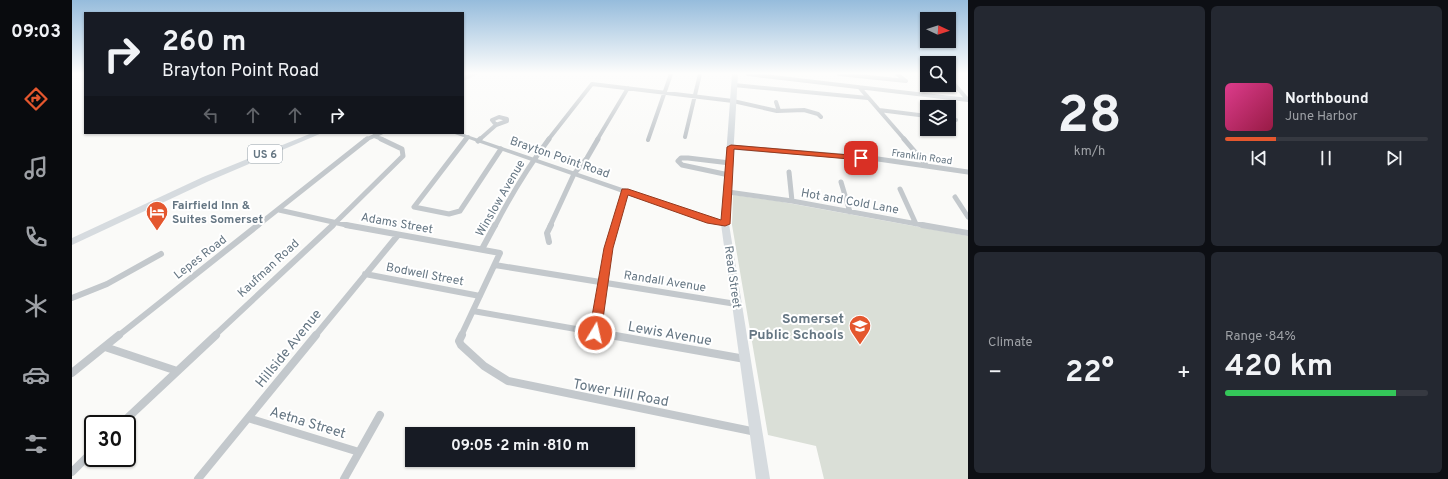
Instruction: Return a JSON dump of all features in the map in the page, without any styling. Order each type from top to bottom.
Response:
[{"type":"main road","name":"Read Street","points":[[733,96],[725,224],[763,479]]},
{"type":"main road","name":"US 6","points":[[72,242],[206,179],[316,134]]},
{"type":"street","name":"Winslow Avenue","points":[[482,250],[514,190],[533,160],[582,96]]},
{"type":"street","points":[[549,242],[547,233],[574,174],[587,158],[623,96]]},
{"type":"street","points":[[648,140],[664,96]]},
{"type":"street","points":[[685,137],[695,96]]},
{"type":"street","points":[[698,96],[733,101],[764,109],[779,111],[807,110],[818,114],[821,117]]},
{"type":"street","points":[[851,96],[868,98],[927,166]]},
{"type":"street","points":[[938,96],[968,100]]},
{"type":"street","points":[[776,102],[779,111]]},
{"type":"street","points":[[879,110],[920,115]]},
{"type":"street","points":[[478,141],[496,125]]},
{"type":"street","name":"Lepes Road","points":[[72,373],[279,210],[357,146],[379,134]]},
{"type":"street","name":"Brayton Point Road","points":[[458,134],[710,221],[725,224]]},
{"type":"street","name":"Kaufman Road","points":[[131,415],[336,223],[402,156],[402,149],[374,136]]},
{"type":"street","points":[[468,138],[414,207],[449,214],[457,213],[463,207],[501,149]]},
{"type":"street","name":"Franklin Road","points":[[731,147],[872,159],[968,172]]},
{"type":"street","points":[[729,175],[682,165],[678,161],[681,158],[688,158],[730,163]]},
{"type":"street","points":[[789,172],[792,201]]},
{"type":"street","points":[[841,182],[850,212]]},
{"type":"street","points":[[900,190],[916,224]]},
{"type":"street","points":[[595,333],[614,226],[625,191]]},
{"type":"street","name":"Hot and Cold Lane","points":[[728,192],[792,201],[968,233]]},
{"type":"street","points":[[955,197],[968,217]]},
{"type":"street","name":"Adams Street","points":[[279,210],[336,223],[500,253],[495,265]]},
{"type":"street","name":"Hillside Avenue","points":[[198,479],[398,234]]},
{"type":"street","points":[[72,298],[100,289],[161,254]]},
{"type":"street","points":[[472,311],[495,265]]},
{"type":"street","name":"Randall Avenue","points":[[495,265],[736,304]]},
{"type":"street","name":"Bodwell Street","points":[[366,274],[480,296]]},
{"type":"street","name":"Lewis Avenue","points":[[472,311],[745,359]]},
{"type":"street","name":"Tower Hill Road","points":[[472,311],[459,341],[461,345],[486,367],[500,377],[520,384],[756,432]]},
{"type":"street","points":[[105,347],[177,371]]},
{"type":"street","points":[[344,479],[380,415]]},
{"type":"street","name":"Aetna Street","points":[[248,418],[359,452]]},
{"type":"street","points":[[72,472],[84,460]]},
{"type":"shaded area","name":"Somerset Public Schools","points":[[733,195],[777,201],[968,236],[968,479],[824,479],[816,446],[768,435],[732,225]]},
{"type":"place","name":"Fairfield Inn & Suites Somerset","points":[[157,232]]},
{"type":"place","name":"Somerset Public Schools","points":[[860,346]]},
{"type":"route","points":[[595,333],[608,248],[625,191],[710,221],[725,224],[731,147],[861,158]]}]
